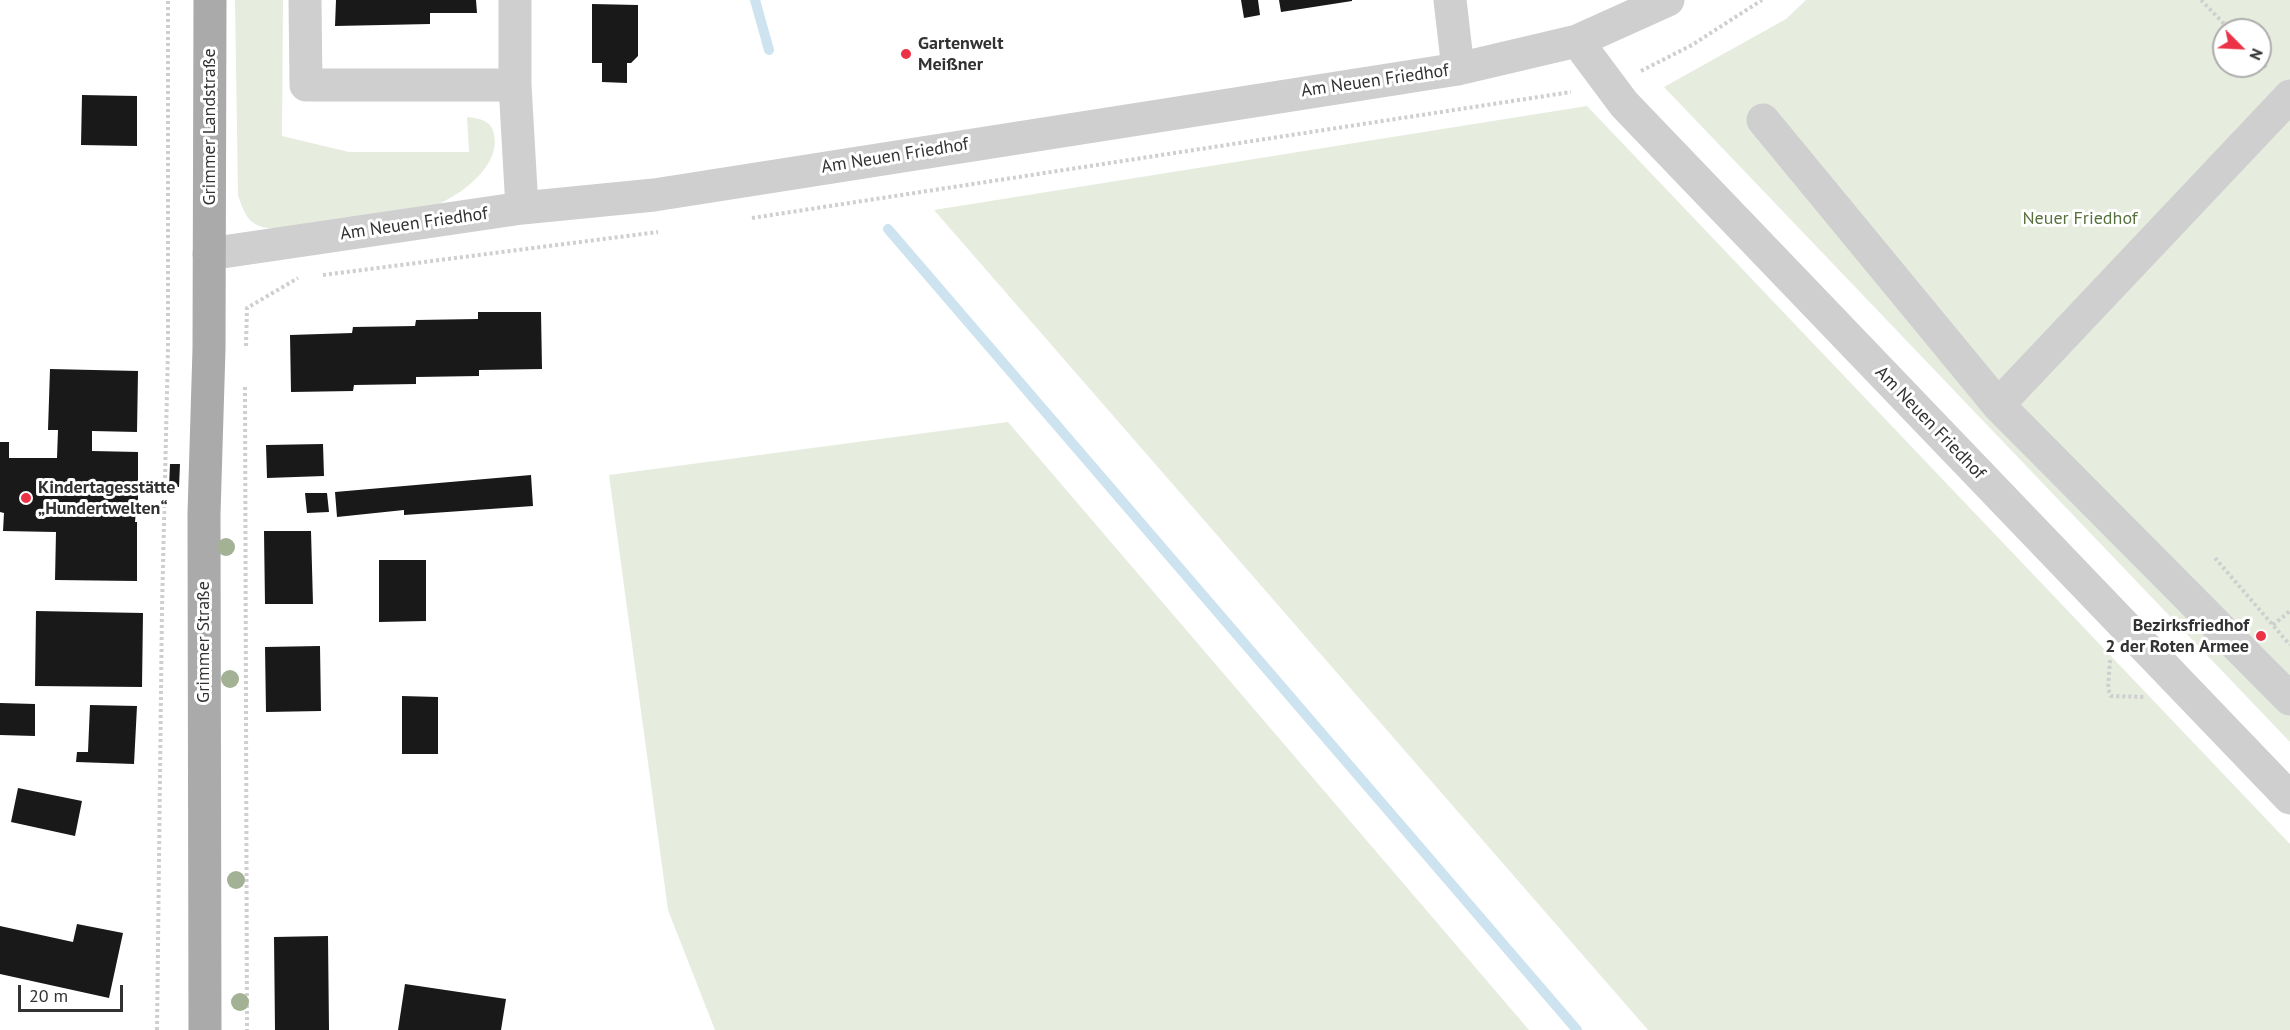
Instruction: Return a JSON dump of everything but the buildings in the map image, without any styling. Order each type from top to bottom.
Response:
[{"type":"main road","name":"Grimmer Landstraße","points":[[209,254],[210,0]]},
{"type":"main road","name":"Grimmer Straße","points":[[205,1030],[204,514],[209,349],[209,254]]},
{"type":"street","points":[[305,0],[306,85],[515,85]]},
{"type":"street","points":[[515,0],[515,85],[522,208]]},
{"type":"street","points":[[1450,0],[1458,69]]},
{"type":"street","name":"Am Neuen Friedhof","points":[[209,254],[522,208],[654,195],[1458,69],[1577,40],[1668,0]]},
{"type":"street","name":"Am Neuen Friedhof","points":[[1577,40],[1624,104],[2290,798]]},
{"type":"street","points":[[1998,405],[2290,96]]},
{"type":"street","points":[[1763,120],[1998,405],[2290,699]]},
{"type":"path","points":[[157,1030],[162,609],[168,349],[168,0]]},
{"type":"path","points":[[2202,0],[2219,18]]},
{"type":"path","points":[[246,349],[247,308]]},
{"type":"path","points":[[245,384],[247,1030]]},
{"type":"path","points":[[2215,558],[2290,645]]},
{"type":"path","points":[[2273,625],[2290,611]]},
{"type":"green space","points":[[235,0],[283,0],[282,136],[349,152],[469,152],[467,117],[471,117],[486,122],[493,131],[495,143],[493,155],[487,166],[469,185],[447,200],[431,207],[281,229],[271,229],[252,222],[244,211],[238,195]]},
{"type":"green space","name":"Neuer Friedhof","points":[[1806,0],[2290,0],[2290,742],[1664,87],[1786,19]]},
{"type":"green space","points":[[1587,106],[2290,844],[2290,1030],[1648,1030],[934,210]]},
{"type":"green space","points":[[1008,422],[1529,1030],[715,1030],[668,910],[609,475]]},
{"type":"waterway","points":[[755,0],[769,50]]},
{"type":"waterway","points":[[888,229],[1577,1030]]},
{"type":"place","name":"Gartenwelt Meißner","points":[[906,54]]},
{"type":"place","name":"Kindertagesstätte „Hundertwelten“","points":[[26,498]]},
{"type":"place","name":"Bezirksfriedhof 2 der Roten Armee","points":[[2261,636]]}]
